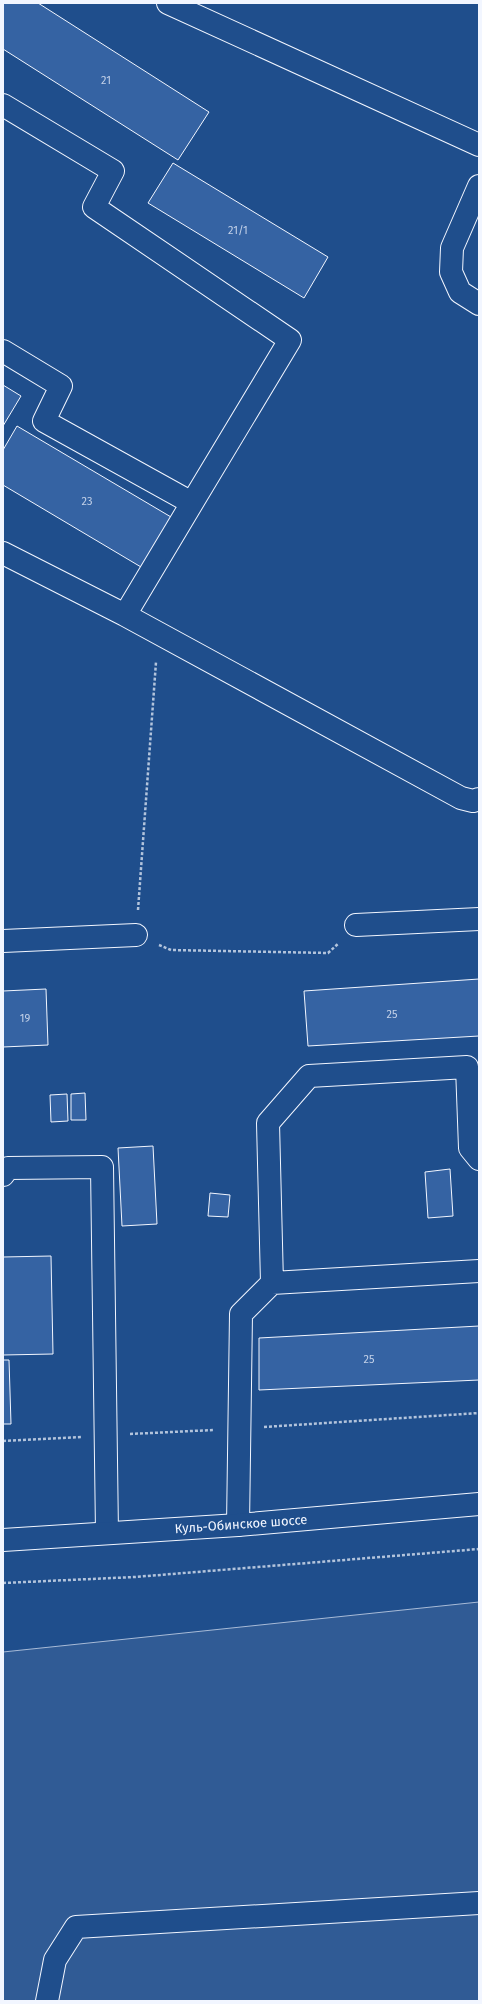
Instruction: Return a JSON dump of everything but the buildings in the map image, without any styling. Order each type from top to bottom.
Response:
[{"type":"main road","points":[[168,3],[479,145]]},
{"type":"main road","points":[[3,105],[114,171],[94,207],[290,340],[125,615]]},
{"type":"main road","points":[[479,186],[452,248],[452,272],[460,292],[479,304]]},
{"type":"main road","points":[[3,351],[60,386],[44,421],[192,503]]},
{"type":"main road","points":[[3,554],[125,615],[461,798],[474,801],[479,799]]},
{"type":"main road","points":[[356,926],[479,918]]},
{"type":"main road","points":[[3,941],[136,935]]},
{"type":"main road","points":[[272,1283],[268,1123],[309,1076],[467,1067],[470,1148],[479,1159]]},
{"type":"main road","points":[[3,1175],[8,1168],[102,1167],[106,1533]]},
{"type":"main road","points":[[238,1525],[241,1314],[272,1283],[479,1271]]},
{"type":"main road","name":"Куль-Обинское шоссе","points":[[3,1540],[238,1525],[479,1504]]},
{"type":"main road","points":[[47,2001],[55,1960],[76,1927],[479,1903]]},
{"type":"path","points":[[158,633],[136,935],[171,950],[328,953],[356,926]]},
{"type":"path","points":[[3,1584],[135,1577],[479,1549]]},
{"type":"shaded area","points":[[479,1602],[479,2001],[3,2001],[3,1652]]}]
